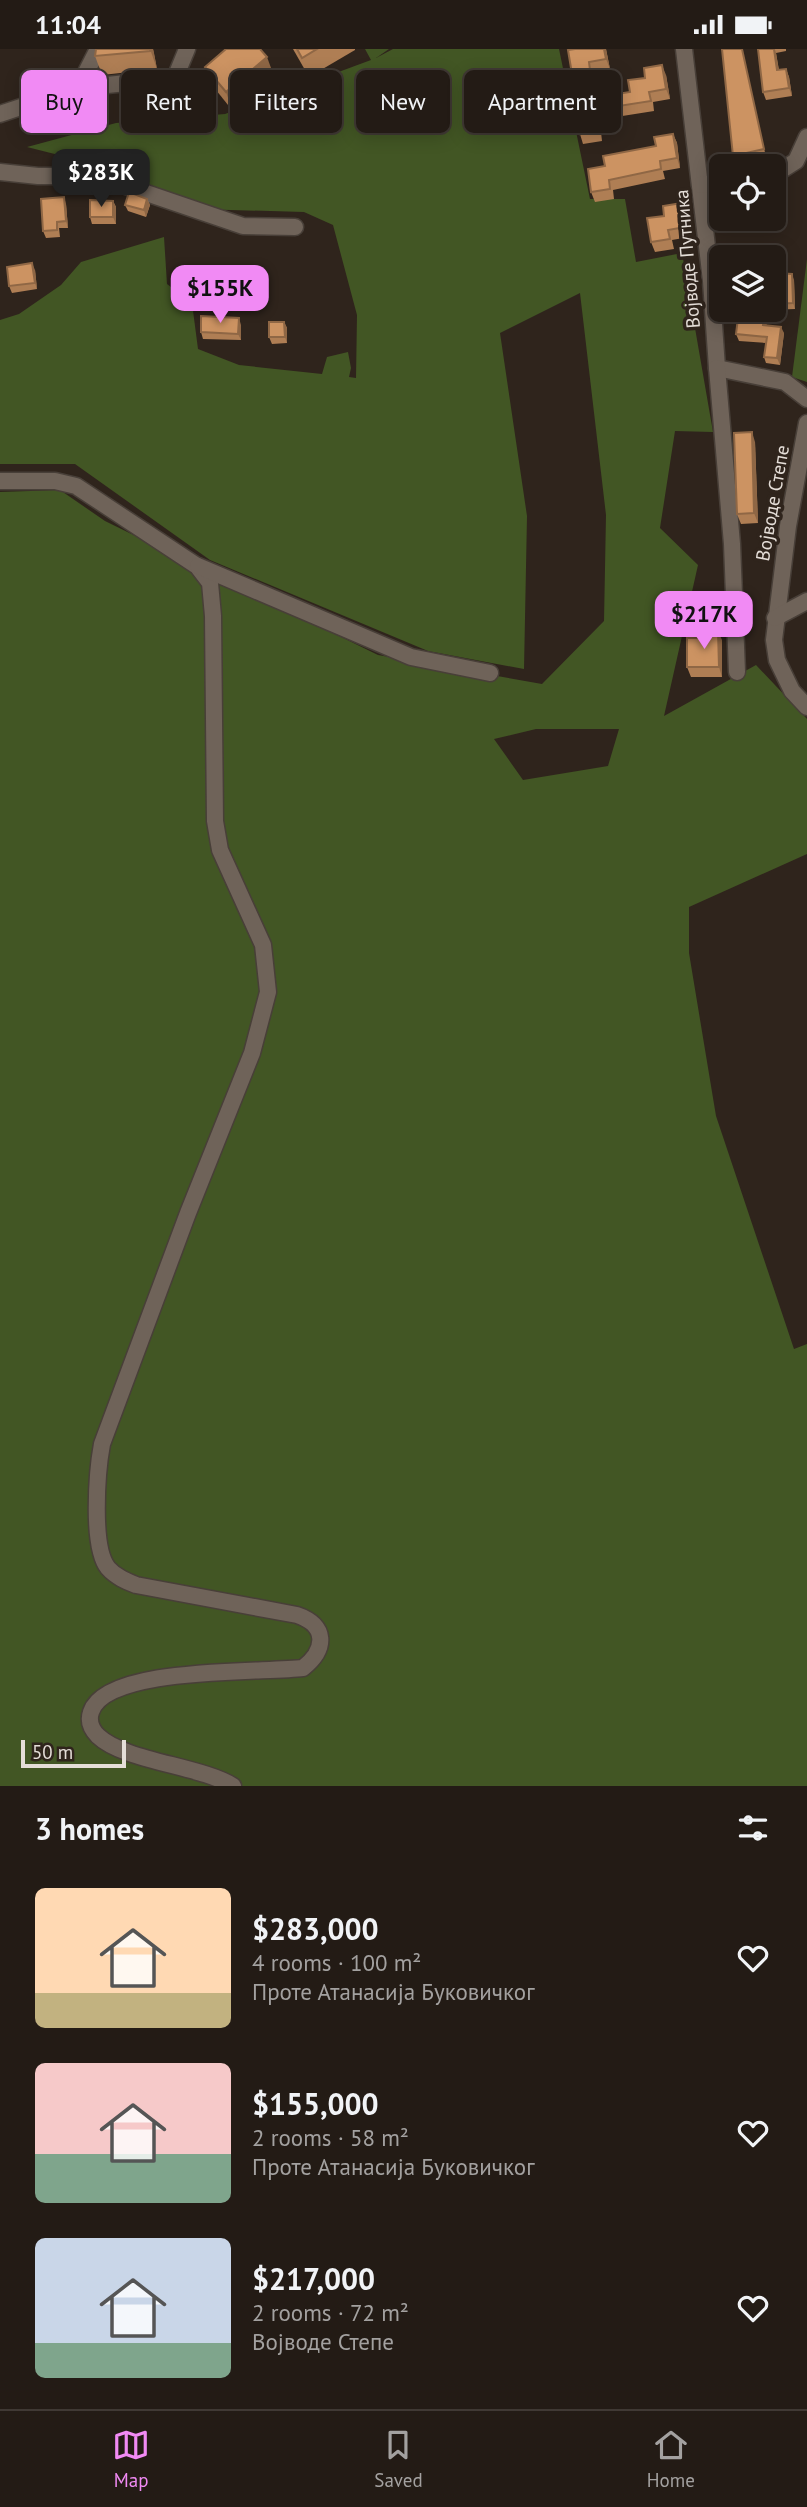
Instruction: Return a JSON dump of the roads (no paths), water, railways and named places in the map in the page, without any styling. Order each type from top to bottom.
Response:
[{"type":"street","points":[[87,70],[98,49]]},
{"type":"street","points":[[107,85],[174,78],[187,49]]},
{"type":"street","name":"Војводе Путника","points":[[684,49],[701,185],[718,368],[732,544],[737,672]]},
{"type":"street","points":[[0,114],[21,107]]},
{"type":"street","points":[[786,167],[796,161],[807,137]]},
{"type":"street","points":[[0,172],[38,176],[84,176],[117,183],[243,226],[295,227]]},
{"type":"street","points":[[701,185],[709,184]]},
{"type":"street","points":[[718,368],[785,382],[807,399]]},
{"type":"street","name":"Војводе Степе","points":[[807,423],[775,618],[777,660],[792,691],[807,708]]},
{"type":"street","points":[[0,481],[55,481],[76,486],[197,566],[411,657],[490,673]]},
{"type":"street","points":[[197,566],[210,583],[213,616],[215,821],[220,850],[262,945],[268,992],[252,1053],[183,1225],[102,1444],[99,1465],[99,1535],[103,1558],[119,1578],[136,1585],[296,1615],[314,1623],[319,1632],[320,1644],[318,1654],[303,1668],[187,1673],[117,1687],[93,1705],[89,1717],[91,1727],[110,1744],[233,1786]]},
{"type":"street","points":[[775,618],[807,601]]}]
